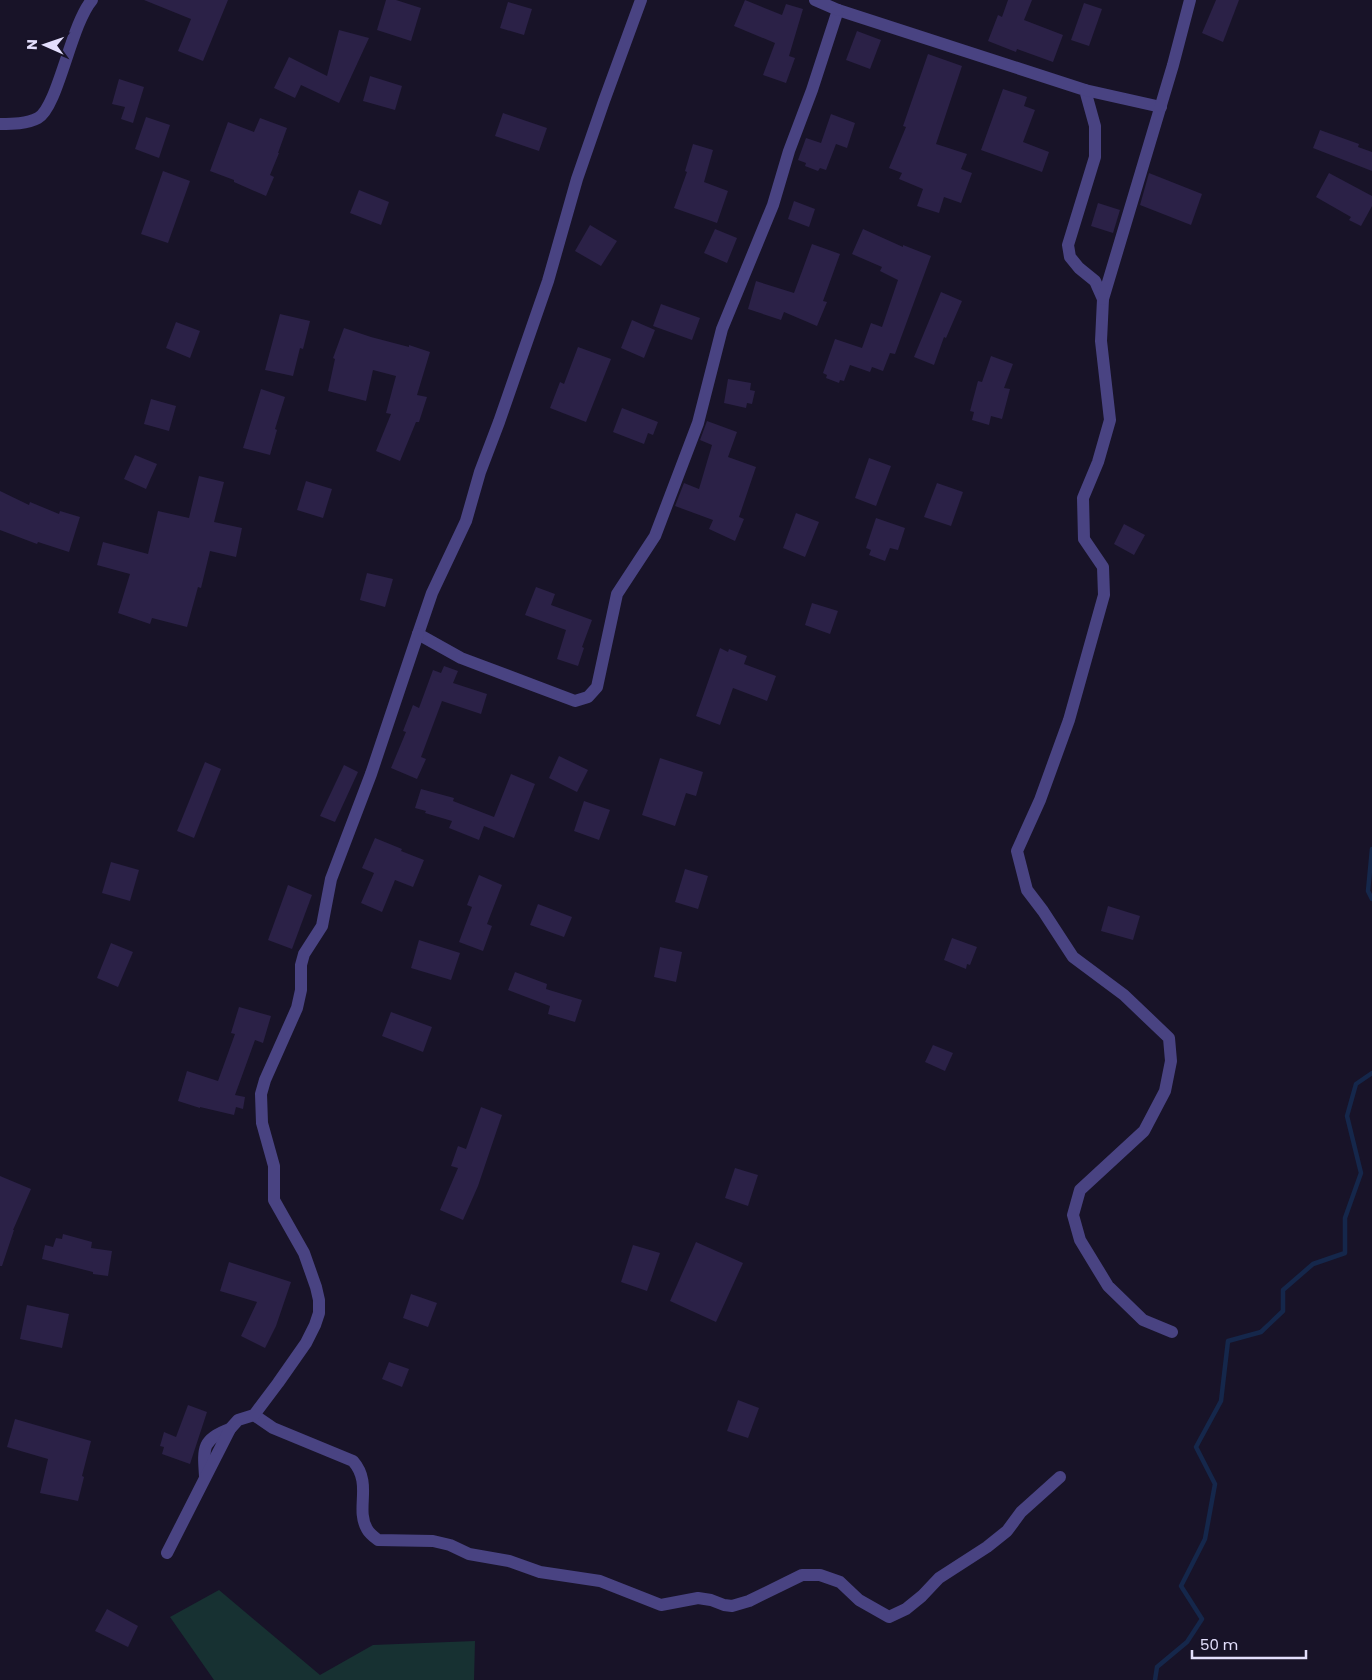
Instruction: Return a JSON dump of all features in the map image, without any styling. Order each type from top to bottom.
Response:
[{"type":"street","points":[[0,124],[19,123],[38,118],[49,106],[77,26],[85,8],[92,0]]},
{"type":"street","points":[[167,1553],[205,1476],[204,1452],[206,1444],[218,1433],[230,1429],[238,1420],[254,1415],[306,1343],[316,1325],[319,1300],[316,1287],[304,1253],[274,1200],[274,1166],[262,1122],[261,1094],[265,1080],[297,1008],[301,965],[304,954],[322,926],[331,880],[371,774],[432,593],[466,521],[480,472],[500,422],[548,281],[577,179],[641,0]]},
{"type":"street","points":[[815,0],[838,10],[1084,90],[1161,107]]},
{"type":"street","points":[[1172,1332],[1144,1320],[1108,1286],[1080,1240],[1073,1215],[1080,1190],[1144,1131],[1165,1091],[1171,1062],[1169,1038],[1124,995],[1073,957],[1027,890],[1018,851],[1040,800],[1068,720],[1104,595],[1103,567],[1084,539],[1083,498],[1098,462],[1110,420],[1101,341],[1103,299],[1161,107],[1190,0]]},
{"type":"street","points":[[418,634],[461,658],[574,701],[588,697],[597,687],[617,594],[655,536],[698,423],[722,330],[773,205],[789,151],[812,90],[838,10]]},
{"type":"street","points":[[1084,90],[1095,126],[1095,157],[1068,245],[1070,257],[1078,268],[1095,281],[1103,299]]},
{"type":"street","points":[[254,1415],[273,1428],[353,1461],[359,1468],[362,1476],[364,1522],[367,1530],[378,1540],[433,1541],[450,1545],[468,1554],[509,1561],[540,1572],[600,1581],[660,1604],[698,1598],[732,1606],[749,1601],[802,1575],[820,1575],[840,1582],[859,1600],[888,1617],[906,1609],[940,1578],[987,1547],[1006,1531],[1021,1512],[1060,1477]]},
{"type":"green space","points":[[219,1590],[320,1675],[373,1645],[475,1641],[474,1680],[214,1680],[170,1617]]},
{"type":"building","points":[[144,0],[228,0],[203,61],[178,51],[191,19]]},
{"type":"building","points":[[386,0],[396,0],[421,8],[411,41],[377,30]]},
{"type":"building","points":[[745,0],[782,15],[786,4],[803,9],[789,56],[795,58],[786,83],[763,75],[775,43],[734,26]]},
{"type":"building","points":[[1008,0],[1032,0],[1024,20],[1063,35],[1053,62],[1017,49],[1016,52],[988,41],[998,15],[1002,17]]},
{"type":"building","points":[[1216,0],[1239,0],[1223,42],[1202,33]]},
{"type":"building","points":[[508,2],[532,9],[524,35],[500,28]]},
{"type":"building","points":[[1084,3],[1102,9],[1089,46],[1071,40]]},
{"type":"building","points":[[339,30],[369,38],[339,103],[301,85],[295,98],[274,88],[289,57],[327,76]]},
{"type":"building","points":[[857,31],[881,40],[870,69],[846,60]]},
{"type":"building","points":[[928,54],[962,66],[936,144],[967,154],[961,169],[972,173],[961,203],[944,197],[939,213],[917,206],[923,189],[899,179],[902,173],[889,168],[906,127],[903,126]]},
{"type":"building","points":[[370,76],[402,86],[395,110],[363,101]]},
{"type":"building","points":[[119,79],[144,87],[133,123],[121,119],[125,107],[112,104]]},
{"type":"building","points":[[1003,89],[1027,97],[1024,106],[1035,110],[1023,142],[1049,152],[1042,172],[981,150]]},
{"type":"building","points":[[503,113],[547,128],[539,151],[495,136]]},
{"type":"building","points":[[831,114],[855,123],[847,148],[836,144],[826,170],[820,168],[818,171],[805,166],[806,163],[798,160],[806,138],[821,143]]},
{"type":"building","points":[[146,117],[170,125],[159,158],[135,149]]},
{"type":"building","points":[[260,118],[287,128],[270,175],[274,177],[266,196],[234,182],[234,180],[210,171],[228,122],[254,132]]},
{"type":"building","points":[[1320,130],[1359,144],[1358,147],[1372,152],[1372,171],[1313,148]]},
{"type":"building","points":[[693,144],[713,150],[704,182],[728,191],[717,223],[674,208],[687,172],[685,171]]},
{"type":"building","points":[[163,171],[190,181],[168,243],[141,234]]},
{"type":"building","points":[[1149,173],[1202,194],[1191,225],[1140,205]]},
{"type":"building","points":[[1329,173],[1372,196],[1372,206],[1361,226],[1349,220],[1351,217],[1316,197]]},
{"type":"building","points":[[359,190],[389,202],[381,225],[350,213]]},
{"type":"building","points":[[794,201],[815,209],[809,227],[788,219]]},
{"type":"building","points":[[1098,203],[1120,210],[1113,233],[1091,226]]},
{"type":"building","points":[[590,225],[617,241],[601,266],[575,251]]},
{"type":"building","points":[[715,229],[737,238],[727,263],[704,253]]},
{"type":"building","points":[[863,229],[903,247],[903,245],[931,256],[895,354],[890,353],[883,371],[872,367],[870,372],[850,365],[844,381],[840,380],[839,383],[826,378],[827,375],[823,373],[835,339],[862,348],[871,323],[882,327],[898,280],[880,271],[882,267],[852,254]]},
{"type":"building","points":[[812,244],[840,254],[823,301],[827,302],[817,326],[784,312],[781,320],[748,309],[756,281],[794,293]]},
{"type":"building","points":[[941,292],[962,301],[946,338],[944,337],[934,365],[914,357]]},
{"type":"building","points":[[661,304],[700,318],[692,340],[653,326]]},
{"type":"building","points":[[280,314],[310,321],[303,349],[300,348],[293,376],[265,370]]},
{"type":"building","points":[[632,320],[655,330],[644,358],[621,348]]},
{"type":"building","points":[[176,322],[200,331],[190,358],[166,348]]},
{"type":"building","points":[[344,328],[430,352],[417,395],[427,397],[419,422],[416,422],[400,461],[376,451],[391,414],[386,413],[396,376],[373,370],[366,401],[328,391],[335,359],[333,358]]},
{"type":"building","points":[[578,347],[611,359],[586,422],[550,408],[560,382],[564,384]]},
{"type":"building","points":[[991,356],[1013,364],[1004,388],[1010,389],[1002,419],[991,416],[989,425],[972,420],[974,412],[970,411],[978,381],[982,382]]},
{"type":"building","points":[[728,379],[751,383],[750,390],[755,391],[752,404],[747,403],[746,408],[724,403]]},
{"type":"building","points":[[261,389],[285,397],[275,429],[277,430],[270,455],[243,448]]},
{"type":"building","points":[[151,399],[176,406],[169,431],[144,424]]},
{"type":"building","points":[[622,408],[658,422],[653,435],[648,433],[644,444],[613,432]]},
{"type":"building","points":[[707,421],[737,432],[728,457],[756,467],[739,517],[744,519],[735,541],[709,529],[713,520],[675,506],[684,483],[699,489],[712,445],[700,440]]},
{"type":"building","points":[[135,455],[157,464],[146,489],[124,479]]},
{"type":"building","points":[[869,458],[891,466],[876,506],[855,498]]},
{"type":"building","points":[[199,476],[224,482],[214,522],[242,528],[236,557],[210,551],[201,588],[198,587],[187,627],[152,618],[150,624],[118,613],[130,574],[97,565],[103,542],[148,554],[158,511],[189,518]]},
{"type":"building","points":[[306,481],[332,489],[323,518],[297,510]]},
{"type":"building","points":[[937,483],[963,492],[951,526],[924,517]]},
{"type":"building","points":[[0,491],[29,505],[30,502],[59,514],[60,511],[80,517],[69,552],[38,542],[37,544],[0,530]]},
{"type":"building","points":[[796,513],[819,522],[805,557],[783,548]]},
{"type":"building","points":[[876,518],[905,528],[898,550],[890,548],[885,561],[869,555],[871,550],[866,548]]},
{"type":"building","points":[[1124,524],[1145,535],[1134,555],[1114,544]]},
{"type":"building","points":[[367,573],[393,579],[385,607],[360,600]]},
{"type":"building","points":[[536,587],[555,594],[551,605],[592,620],[582,647],[584,648],[578,666],[557,659],[566,630],[525,615]]},
{"type":"building","points":[[812,603],[838,611],[830,634],[805,625]]},
{"type":"building","points":[[720,648],[728,652],[729,649],[747,656],[744,664],[776,676],[767,701],[733,688],[720,725],[696,716]]},
{"type":"building","points":[[444,666],[458,671],[453,683],[487,694],[481,714],[442,701],[421,757],[426,759],[417,779],[391,768],[406,732],[403,731],[413,705],[419,708],[433,670],[441,673]]},
{"type":"building","points":[[559,756],[588,770],[577,792],[549,778]]},
{"type":"building","points":[[660,758],[703,772],[696,796],[686,793],[675,826],[642,815]]},
{"type":"building","points":[[205,762],[221,769],[194,838],[177,831]]},
{"type":"building","points":[[344,765],[358,772],[335,822],[320,816]]},
{"type":"building","points":[[511,774],[535,784],[514,838],[484,826],[479,840],[449,828],[452,821],[415,808],[421,789],[454,798],[453,801],[494,817]]},
{"type":"building","points":[[584,801],[610,810],[599,840],[574,831]]},
{"type":"building","points":[[375,838],[424,860],[413,887],[395,880],[382,912],[361,903],[374,873],[362,868]]},
{"type":"building","points":[[111,862],[139,870],[130,901],[102,893]]},
{"type":"building","points":[[685,869],[708,876],[698,909],[675,902]]},
{"type":"building","points":[[479,875],[502,885],[487,924],[492,926],[483,951],[459,942],[472,907],[467,905]]},
{"type":"building","points":[[288,885],[312,895],[292,949],[268,940]]},
{"type":"building","points":[[538,904],[572,917],[564,937],[530,925]]},
{"type":"building","points":[[1108,906],[1140,916],[1133,940],[1101,931]]},
{"type":"building","points":[[952,938],[977,947],[970,965],[967,964],[966,969],[944,960]]},
{"type":"building","points":[[419,940],[460,953],[451,980],[411,968]]},
{"type":"building","points":[[111,943],[133,952],[118,987],[97,978]]},
{"type":"building","points":[[660,947],[682,952],[676,982],[654,977]]},
{"type":"building","points":[[515,972],[547,984],[546,989],[582,1000],[575,1022],[548,1014],[550,1006],[508,990]]},
{"type":"building","points":[[239,1007],[271,1016],[263,1043],[255,1040],[235,1095],[245,1097],[243,1109],[236,1107],[234,1115],[178,1101],[187,1071],[218,1081],[235,1034],[231,1033]]},
{"type":"building","points":[[391,1012],[432,1027],[423,1052],[382,1036]]},
{"type":"building","points":[[933,1045],[953,1053],[945,1071],[925,1062]]},
{"type":"building","points":[[481,1107],[502,1115],[478,1186],[463,1220],[440,1210],[458,1168],[451,1166],[458,1146],[466,1149]]},
{"type":"building","points":[[735,1168],[758,1175],[748,1206],[725,1198]]},
{"type":"building","points":[[0,1176],[31,1189],[13,1230],[2,1266],[0,1266]]},
{"type":"building","points":[[63,1234],[92,1242],[91,1248],[112,1251],[108,1276],[93,1274],[93,1272],[42,1259],[45,1245],[53,1247],[56,1238],[62,1239]]},
{"type":"building","points":[[696,1242],[743,1263],[716,1322],[670,1301]]},
{"type":"building","points":[[633,1245],[660,1253],[647,1291],[621,1282]]},
{"type":"building","points":[[229,1262],[291,1282],[276,1326],[265,1348],[241,1336],[257,1302],[220,1291]]},
{"type":"building","points":[[411,1294],[437,1303],[428,1327],[403,1318]]},
{"type":"building","points":[[27,1305],[69,1314],[62,1348],[20,1339]]},
{"type":"building","points":[[389,1362],[409,1369],[402,1387],[382,1379]]},
{"type":"building","points":[[738,1400],[759,1408],[748,1438],[727,1431]]},
{"type":"building","points":[[188,1405],[207,1412],[190,1464],[162,1454],[164,1447],[160,1446],[164,1432],[176,1437]]},
{"type":"building","points":[[15,1419],[91,1441],[78,1501],[40,1493],[48,1459],[7,1447]]},
{"type":"building","points":[[107,1609],[138,1626],[128,1647],[95,1631]]},
{"type":"waterway","points":[[1372,849],[1368,891],[1372,899]]},
{"type":"waterway","points":[[1155,1680],[1157,1667],[1187,1642],[1202,1619],[1181,1586],[1205,1539],[1215,1484],[1196,1447],[1221,1401],[1228,1341],[1261,1332],[1283,1311],[1283,1290],[1313,1264],[1345,1253],[1345,1218],[1361,1173],[1347,1116],[1356,1084],[1372,1073]]}]
